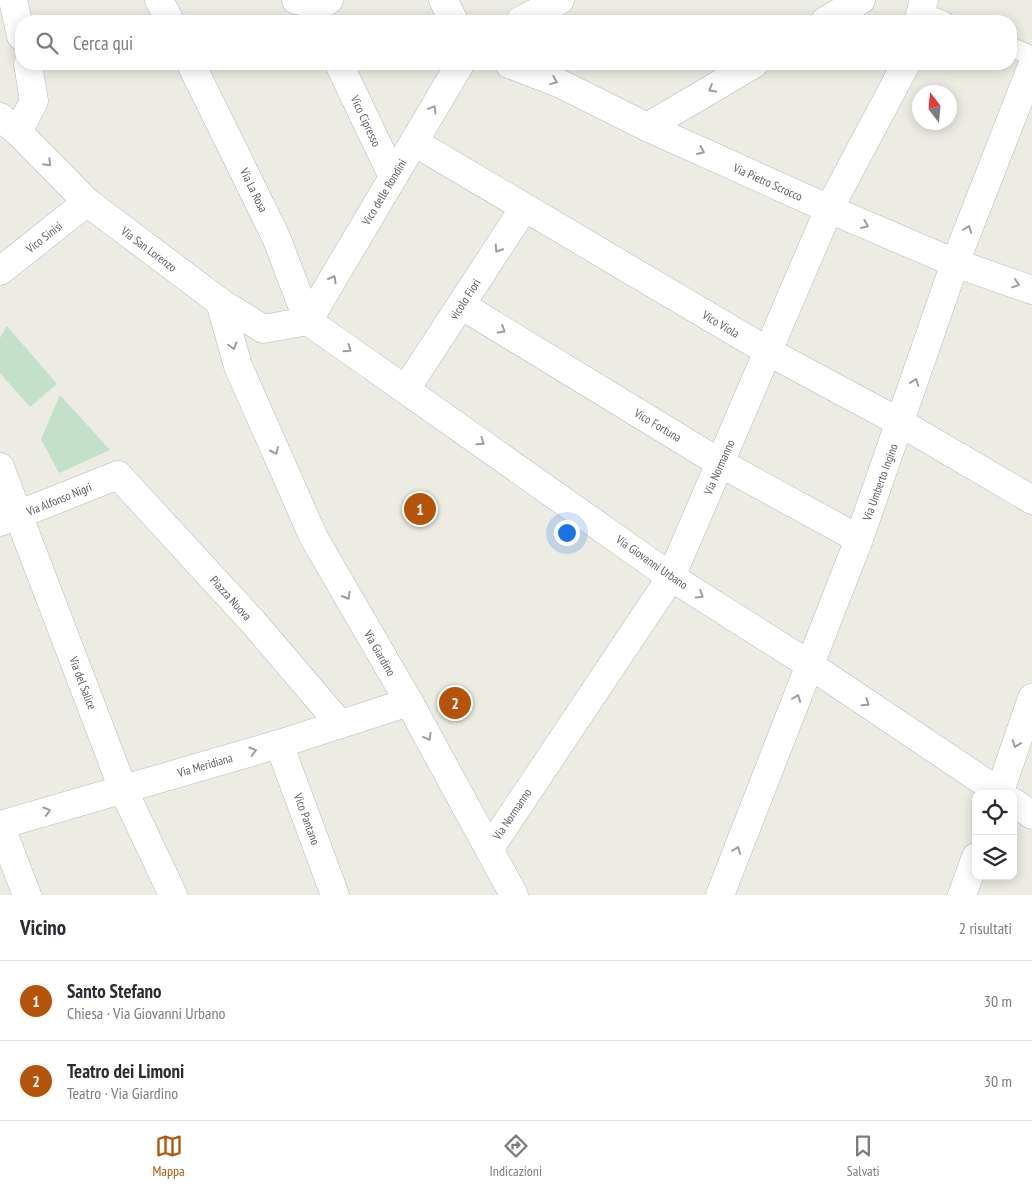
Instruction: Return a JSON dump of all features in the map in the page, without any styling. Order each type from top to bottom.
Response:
[{"type":"street","points":[[13,0],[16,15]]},
{"type":"street","points":[[159,0],[167,15]]},
{"type":"street","points":[[443,0],[451,15]]},
{"type":"street","points":[[531,15],[560,0]]},
{"type":"street","points":[[835,15],[861,0]]},
{"type":"street","name":"Via Umberto Ingino","points":[[720,895],[859,539],[901,423],[955,263],[1032,66]]},
{"type":"street","points":[[9,125],[34,101],[29,70]]},
{"type":"street","name":"Via La Rosa","points":[[194,70],[276,236],[308,321]]},
{"type":"street","name":"Vico Cipresso","points":[[342,70],[392,177]]},
{"type":"street","name":"Vico delle Rondini","points":[[308,321],[456,70]]},
{"type":"street","name":"Via Pietro Scrocco","points":[[525,70],[561,84],[647,128],[829,209],[955,263],[1032,290]]},
{"type":"street","points":[[647,128],[744,70]]},
{"type":"street","name":"Via Normanno","points":[[490,848],[671,577],[829,209],[903,70]]},
{"type":"street","name":"Via San Lorenzo","points":[[9,125],[87,202],[220,302],[263,329],[308,321]]},
{"type":"street","name":"Vico Viola","points":[[414,142],[769,352],[901,423],[1032,500]]},
{"type":"street","name":"Vico Sinisi","points":[[0,272],[87,202]]},
{"type":"street","name":"vicolo Fiori","points":[[406,389],[524,208]]},
{"type":"street","name":"Via Giardino","points":[[220,302],[238,366],[314,538],[409,702],[514,895]]},
{"type":"street","name":"Vico Fortuna","points":[[461,305],[720,463],[859,539]]},
{"type":"street","name":"Via Giovanni Urbano","points":[[308,321],[671,577],[810,665],[996,790]]},
{"type":"street","name":"Via del Salice","points":[[0,467],[9,518],[123,788],[173,895]]},
{"type":"street","name":"Via Alfonso Nigri","points":[[9,518],[118,475]]},
{"type":"street","name":"Piazza Nuova","points":[[118,475],[253,622],[340,724]]},
{"type":"street","points":[[1004,790],[1032,698]]},
{"type":"street","name":"Via Meridiana","points":[[0,825],[279,744],[409,702]]},
{"type":"street","name":"Vico Pantano","points":[[279,744],[335,895]]},
{"type":"street","name":"Via Giovanni Urbano","points":[[1017,805],[1032,816]]},
{"type":"street","points":[[0,825],[27,895]]},
{"type":"street","points":[[962,895],[972,868]]},
{"type":"lane","points":[[1017,50],[1032,56]]},
{"type":"green space","points":[[7,326],[57,384],[30,407],[0,373],[0,338]]},
{"type":"green space","points":[[60,395],[110,450],[59,473],[41,439]]},
{"type":"place","name":"Santo Stefano","points":[[420,509]]},
{"type":"place","name":"Teatro dei Limoni","points":[[455,703]]}]
